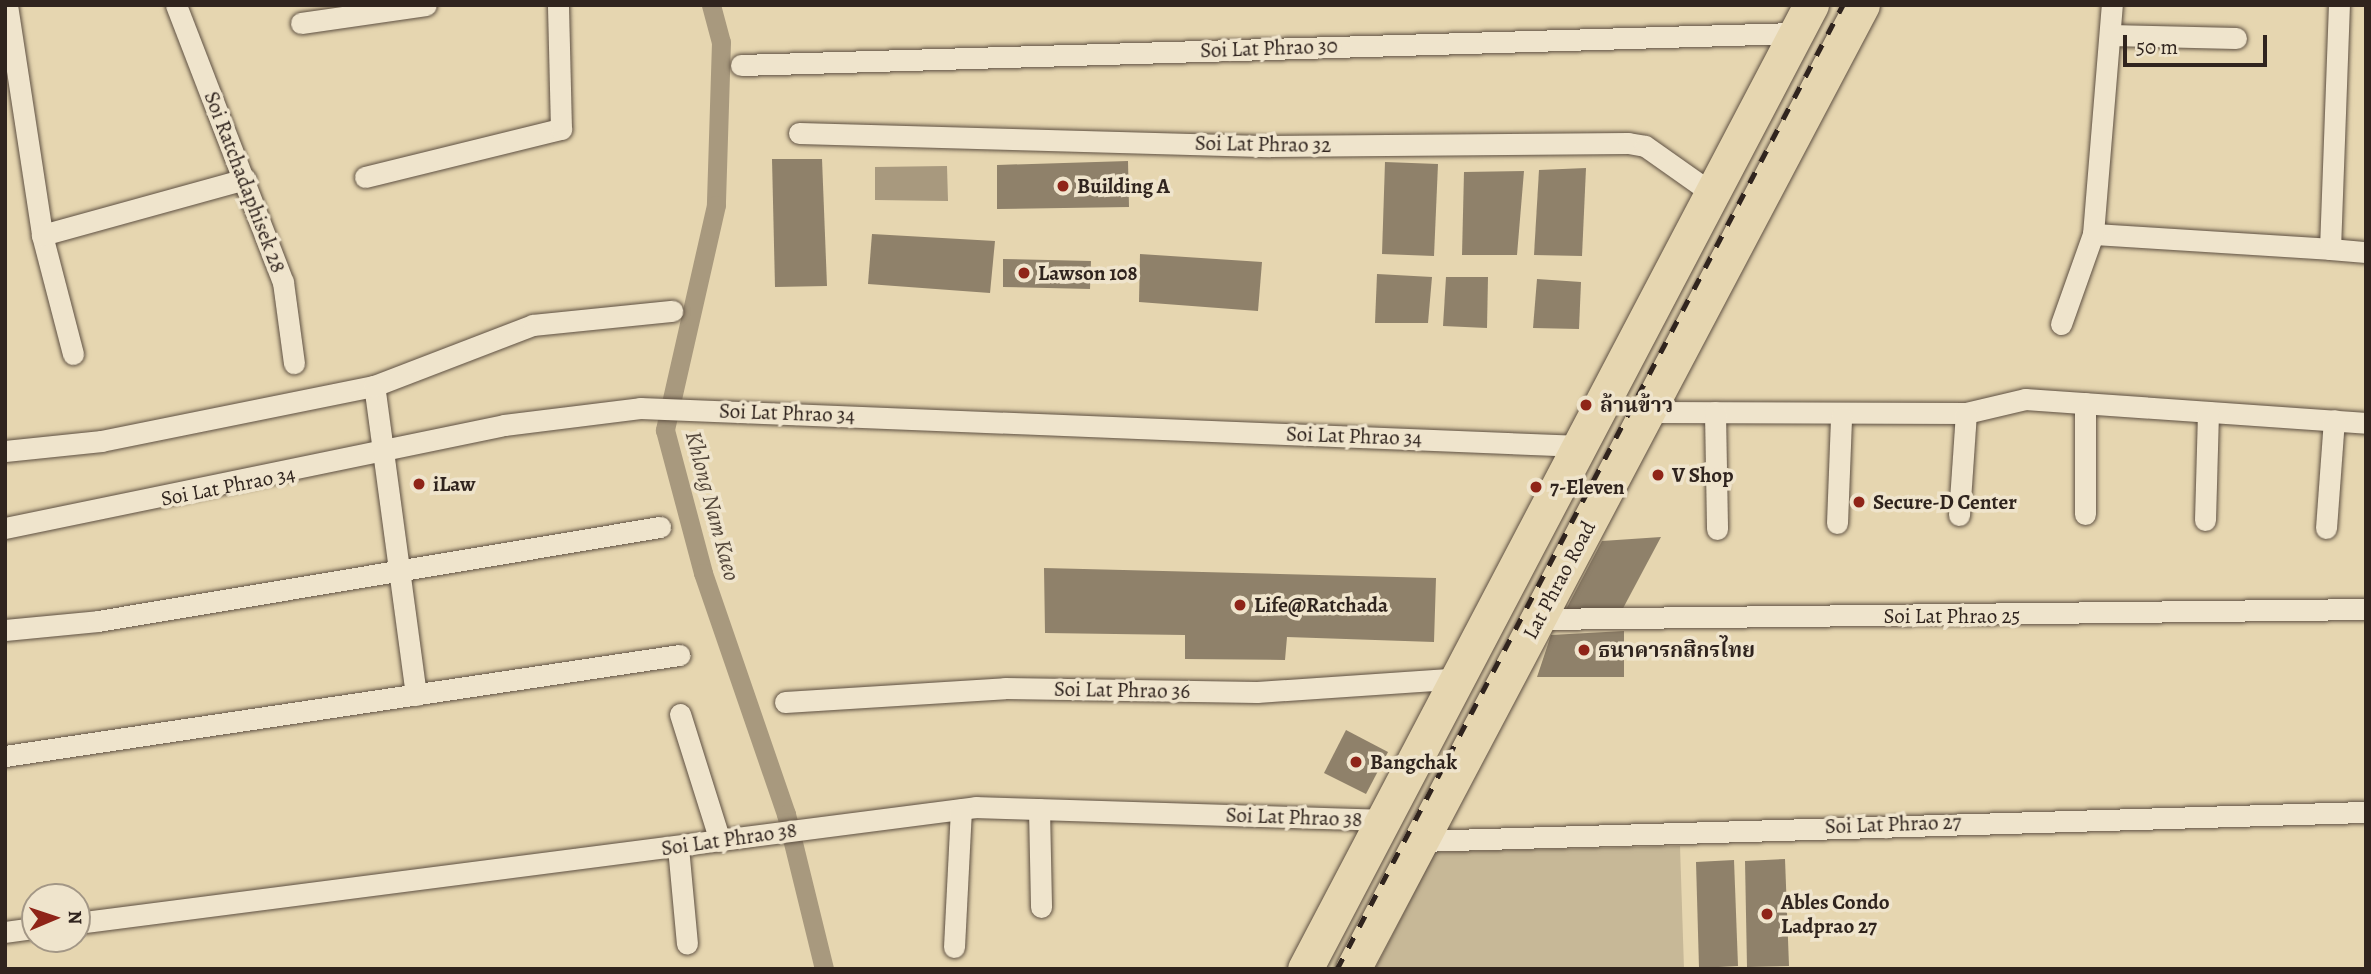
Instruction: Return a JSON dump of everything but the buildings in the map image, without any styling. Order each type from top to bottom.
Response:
[{"type":"main road","name":"Lat Phrao Road","points":[[1353,969],[1862,5]]},
{"type":"main road","name":"Lat Phrao Road","points":[[1305,969],[1804,19]]},
{"type":"street","points":[[7,5],[42,235],[74,354]]},
{"type":"street","name":"Soi Ratchadaphisek 28","points":[[176,5],[283,282],[294,363]]},
{"type":"street","points":[[301,23],[426,5]]},
{"type":"street","points":[[365,177],[561,129],[558,5]]},
{"type":"street","points":[[2061,324],[2093,234],[2112,5]]},
{"type":"street","points":[[2330,249],[2339,5]]},
{"type":"street","name":"Soi Lat Phrao 30","points":[[741,65],[1804,19]]},
{"type":"street","points":[[2110,35],[2236,38]]},
{"type":"street","name":"Soi Lat Phrao 32","points":[[799,134],[1270,146],[1628,143],[1645,146],[1713,194]]},
{"type":"street","points":[[42,235],[245,179]]},
{"type":"street","points":[[2093,234],[2366,252]]},
{"type":"street","points":[[5,451],[101,441],[374,386],[533,325],[672,311]]},
{"type":"street","points":[[374,386],[416,695]]},
{"type":"street","points":[[1648,412],[1842,417],[1966,414],[2025,399],[2366,422]]},
{"type":"street","points":[[2085,403],[2085,514]]},
{"type":"street","name":"Soi Lat Phrao 34","points":[[5,528],[384,454],[504,425],[640,408],[1581,446]]},
{"type":"street","points":[[1715,412],[1717,529]]},
{"type":"street","points":[[2205,520],[2208,412]]},
{"type":"street","points":[[1959,515],[1966,414]]},
{"type":"street","points":[[1837,523],[1842,417]]},
{"type":"street","points":[[2326,528],[2334,421]]},
{"type":"street","points":[[5,630],[400,571],[660,527]]},
{"type":"street","name":"Soi Lat Phrao 25","points":[[1539,619],[2366,609]]},
{"type":"street","points":[[5,755],[679,655]]},
{"type":"street","name":"Soi Lat Phrao 36","points":[[785,702],[1005,688],[1257,692],[1460,678]]},
{"type":"street","points":[[680,714],[720,841]]},
{"type":"street","points":[[954,947],[961,809]]},
{"type":"street","name":"Soi Lat Phrao 38","points":[[91,921],[961,809],[1385,820]]},
{"type":"street","points":[[1038,809],[1041,907]]},
{"type":"street","name":"Soi Lat Phrao 27","points":[[1420,841],[2366,812]]},
{"type":"street","points":[[678,847],[687,944]]},
{"type":"shaded area","points":[[947,166],[948,201],[875,200],[875,167]]},
{"type":"shaded area","points":[[1680,846],[1684,969],[1375,969],[1435,852]]},
{"type":"waterway","name":"Khlong Nam Kaeo","points":[[711,5],[721,42],[716,205],[665,430],[703,573],[786,814],[824,969]]},
{"type":"railway","points":[[1337,969],[1843,5]]},
{"type":"place","name":"Building A","points":[[1063,186]]},
{"type":"place","name":"Lawson 108","points":[[1024,273]]},
{"type":"place","name":"ล้านข้าว","points":[[1586,405]]},
{"type":"place","name":"V Shop","points":[[1658,475]]},
{"type":"place","name":"iLaw","points":[[419,484]]},
{"type":"place","name":"7-Eleven","points":[[1536,487]]},
{"type":"place","name":"Secure-D Center","points":[[1859,502]]},
{"type":"place","name":"Life@Ratchada","points":[[1240,605]]},
{"type":"place","name":"ธนาคารกสิกรไทย","points":[[1584,650]]},
{"type":"place","name":"Bangchak","points":[[1356,762]]},
{"type":"place","name":"Ables Condo Ladprao 27","points":[[1767,914]]}]
